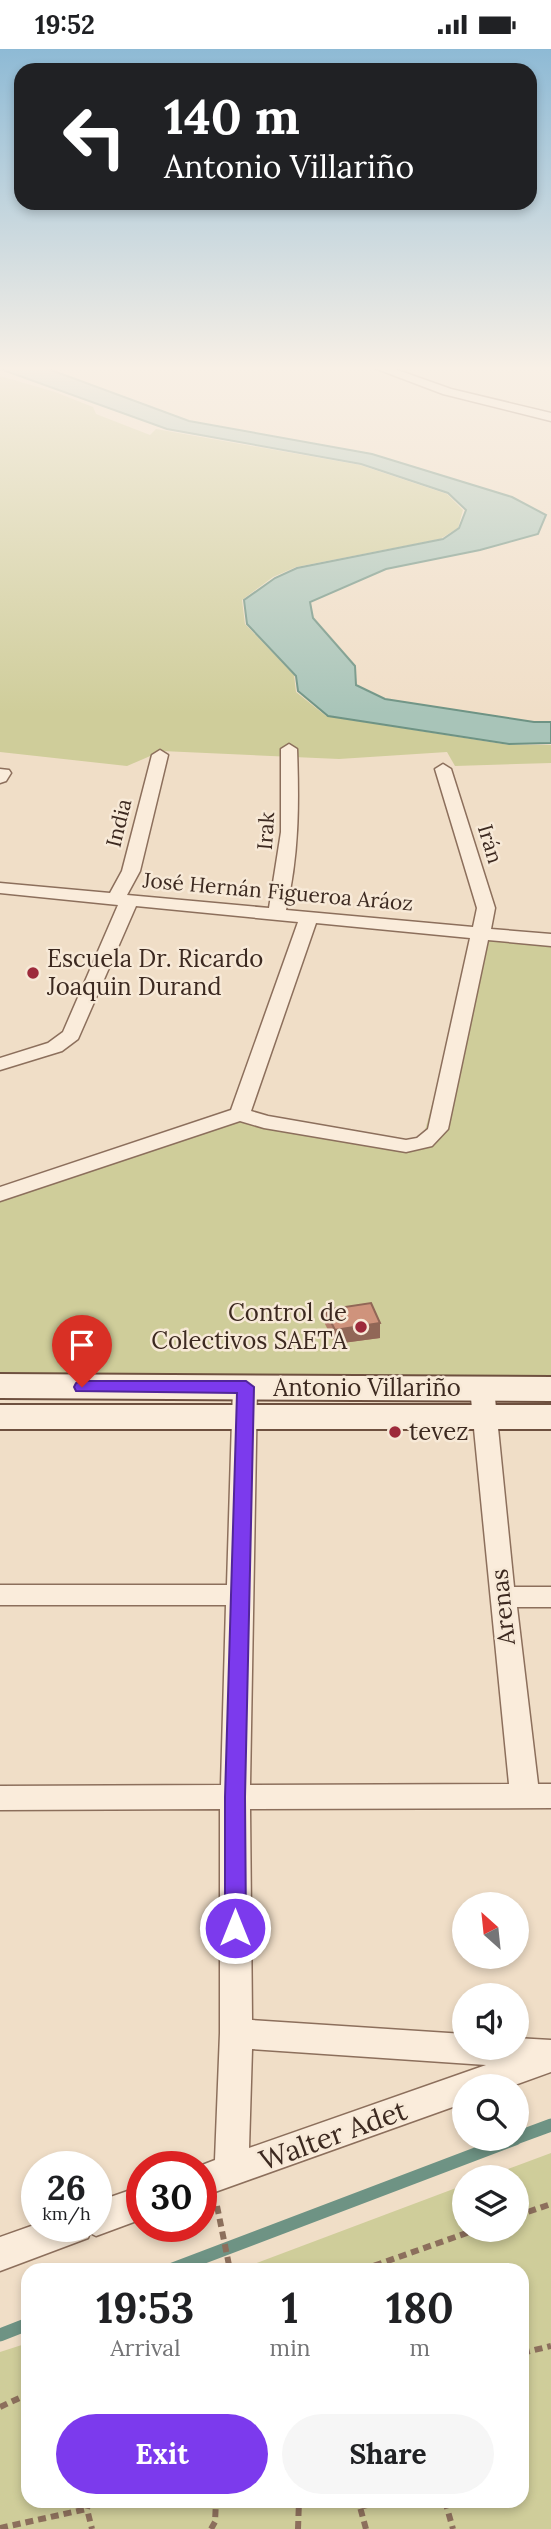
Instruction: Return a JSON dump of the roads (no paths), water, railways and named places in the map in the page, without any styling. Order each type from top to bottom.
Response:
[{"type":"street","name":"Irak","points":[[276,914],[284,884],[292,825],[289,749]]},
{"type":"street","name":"India","points":[[0,1064],[40,1052],[63,1042],[71,1035],[122,900],[160,755]]},
{"type":"street","name":"Irán","points":[[240,1114],[264,1122],[406,1146],[421,1145],[433,1138],[438,1129],[486,908],[443,769]]},
{"type":"street","name":"José Hernán Figueroa Aráoz","points":[[0,888],[549,941]]},
{"type":"street","points":[[0,1194],[240,1114],[309,917]]},
{"type":"street","name":"Antonio Villariño","points":[[0,1386],[245,1403]]},
{"type":"street","points":[[483,1403],[551,1389]]},
{"type":"street","points":[[217,2169],[236,2033],[235,1797],[245,1403]]},
{"type":"street","name":"Antonio Villariño","points":[[0,1417],[245,1403],[483,1403]]},
{"type":"street","points":[[483,1403],[551,1417]]},
{"type":"street","name":"Arenas","points":[[483,1403],[502,1597],[538,1796]]},
{"type":"street","points":[[0,1595],[239,1595]]},
{"type":"street","points":[[502,1597],[551,1597]]},
{"type":"street","points":[[0,1798],[538,1796]]},
{"type":"street","points":[[236,2033],[551,2056]]},
{"type":"street","points":[[502,2074],[551,2056]]},
{"type":"street","name":"Walter Adet","points":[[217,2176],[452,2092]]},
{"type":"street","points":[[0,2254],[33,2242]]},
{"type":"waterway","points":[[529,2133],[551,2125]]},
{"type":"waterway","points":[[188,2263],[483,2151]]},
{"type":"waterway","points":[[0,2335],[21,2327]]},
{"type":"place","name":"Escuela Dr. Ricardo Joaquin Durand","points":[[33,973]]},
{"type":"place","name":"Control de Colectivos SAETA","points":[[361,1327]]},
{"type":"place","name":"tevez","points":[[395,1432]]}]
